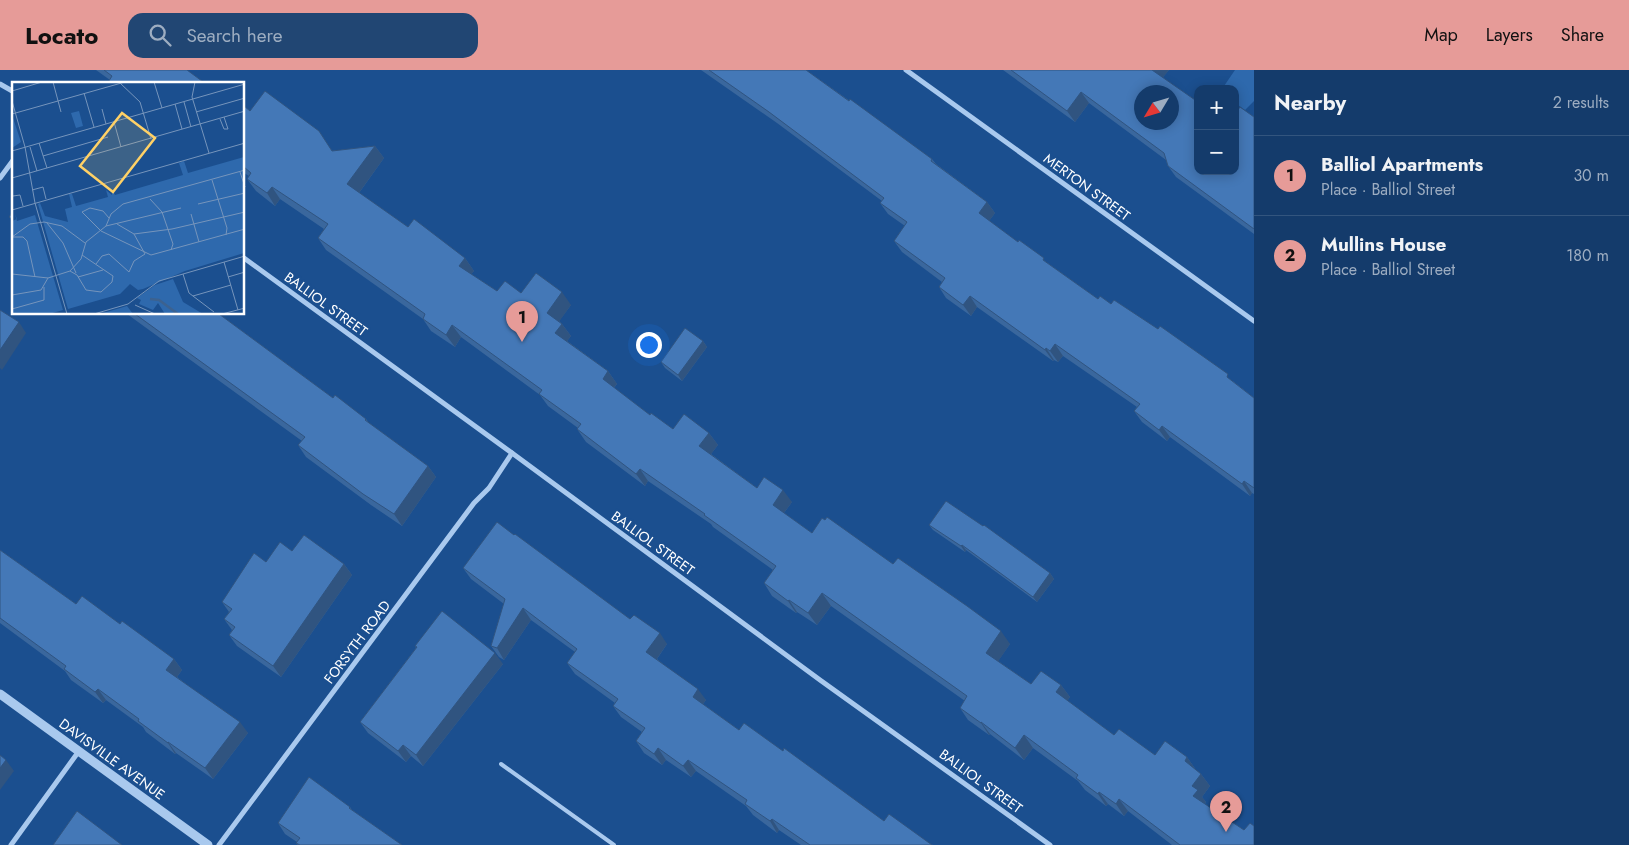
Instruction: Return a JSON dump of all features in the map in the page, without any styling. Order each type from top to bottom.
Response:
[{"type":"street","name":"MERTON STREET","points":[[906,70],[1254,321]]},
{"type":"street","points":[[0,84],[12,91]]},
{"type":"street","points":[[0,178],[12,162]]},
{"type":"street","name":"BALLIOL STREET","points":[[245,259],[820,680],[1050,845]]},
{"type":"street","name":"FORSYTH ROAD","points":[[219,845],[474,503],[489,488],[512,453]]},
{"type":"street","name":"DAVISVILLE AVENUE","points":[[0,694],[208,845]]},
{"type":"street","points":[[11,845],[78,751]]},
{"type":"lane","points":[[501,764],[614,845]]},
{"type":"shaded area","points":[[1235,70],[1254,70],[1254,101],[1245,110],[1239,106],[1239,85],[1225,85]]},
{"type":"building","points":[[104,70],[187,70],[203,82],[108,82],[112,76]]},
{"type":"building","points":[[709,70],[806,70],[849,101],[850,99],[987,202],[979,213],[1018,242],[1019,240],[1044,258],[1043,260],[1098,299],[1100,296],[1111,304],[1114,300],[1158,329],[1160,326],[1228,374],[1227,377],[1254,398],[1254,488],[1244,481],[1242,484],[1162,426],[1159,430],[1134,411],[1140,404],[1055,344],[1050,351],[1046,348],[1045,350],[970,296],[963,305],[939,287],[945,278],[894,241],[907,222],[880,203],[884,198],[769,112]]},
{"type":"building","points":[[1011,70],[1152,70],[1174,85],[1134,85],[1134,130],[1179,130],[1179,89],[1194,99],[1194,175],[1239,175],[1239,108],[1240,107],[1254,117],[1254,229],[1168,166],[1164,153],[1081,92],[1067,111]]},
{"type":"building","points":[[265,91],[319,131],[332,151],[375,146],[347,184],[408,227],[414,219],[465,258],[459,266],[497,291],[505,281],[521,293],[536,273],[562,292],[547,313],[562,324],[555,333],[608,371],[603,379],[650,415],[651,413],[673,429],[684,414],[709,433],[699,446],[757,488],[764,477],[783,490],[773,505],[812,533],[822,518],[825,520],[827,517],[893,564],[898,558],[967,606],[1001,631],[986,653],[1031,684],[1041,671],[1061,685],[1056,692],[1114,735],[1119,729],[1155,755],[1165,741],[1187,757],[1185,761],[1201,774],[1192,786],[1198,790],[1193,796],[1244,830],[1250,823],[1254,826],[1254,845],[1180,845],[1119,799],[1116,804],[1099,792],[1098,794],[1076,778],[1078,775],[1024,735],[1015,748],[960,708],[967,696],[822,593],[808,613],[788,601],[764,583],[776,566],[640,469],[636,474],[577,429],[581,424],[539,394],[542,390],[452,325],[446,335],[423,319],[425,314],[318,238],[328,224],[272,187],[267,193],[247,179],[251,173],[245,168],[245,107],[250,111]]},
{"type":"building","points":[[0,310],[19,322],[0,350]]},
{"type":"building","points":[[136,315],[220,315],[333,398],[335,395],[365,420],[428,466],[394,514],[363,494],[298,445],[305,437]]},
{"type":"building","points":[[685,328],[703,341],[678,375],[661,362]]},
{"type":"building","points":[[946,501],[984,525],[1050,573],[1033,597],[962,545],[929,525]]},
{"type":"building","points":[[497,522],[630,619],[634,615],[660,633],[646,652],[698,689],[693,697],[739,730],[744,723],[783,751],[784,748],[884,821],[889,814],[932,845],[810,845],[772,819],[770,821],[745,804],[747,800],[688,760],[683,766],[658,748],[654,754],[636,741],[645,728],[613,706],[618,699],[567,663],[577,649],[523,608],[497,648],[491,646],[505,599],[463,568]]},
{"type":"building","points":[[304,535],[344,564],[273,666],[229,635],[235,627],[224,619],[232,609],[222,602],[254,553],[266,562],[280,542],[292,551]]},
{"type":"building","points":[[0,550],[76,604],[82,596],[120,624],[122,621],[174,659],[166,670],[240,722],[205,768],[138,721],[139,719],[98,689],[95,692],[64,669],[66,666],[0,618]]},
{"type":"building","points":[[442,611],[495,653],[416,755],[403,745],[398,751],[360,722]]},
{"type":"building","points":[[0,755],[6,760],[0,768]]},
{"type":"building","points":[[309,777],[402,845],[300,845],[296,843],[300,838],[278,823]]},
{"type":"building","points":[[77,811],[122,845],[53,845]]},
{"type":"place","name":"Balliol Apartments","points":[[522,342]]},
{"type":"place","name":"Mullins House","points":[[1226,832]]}]
